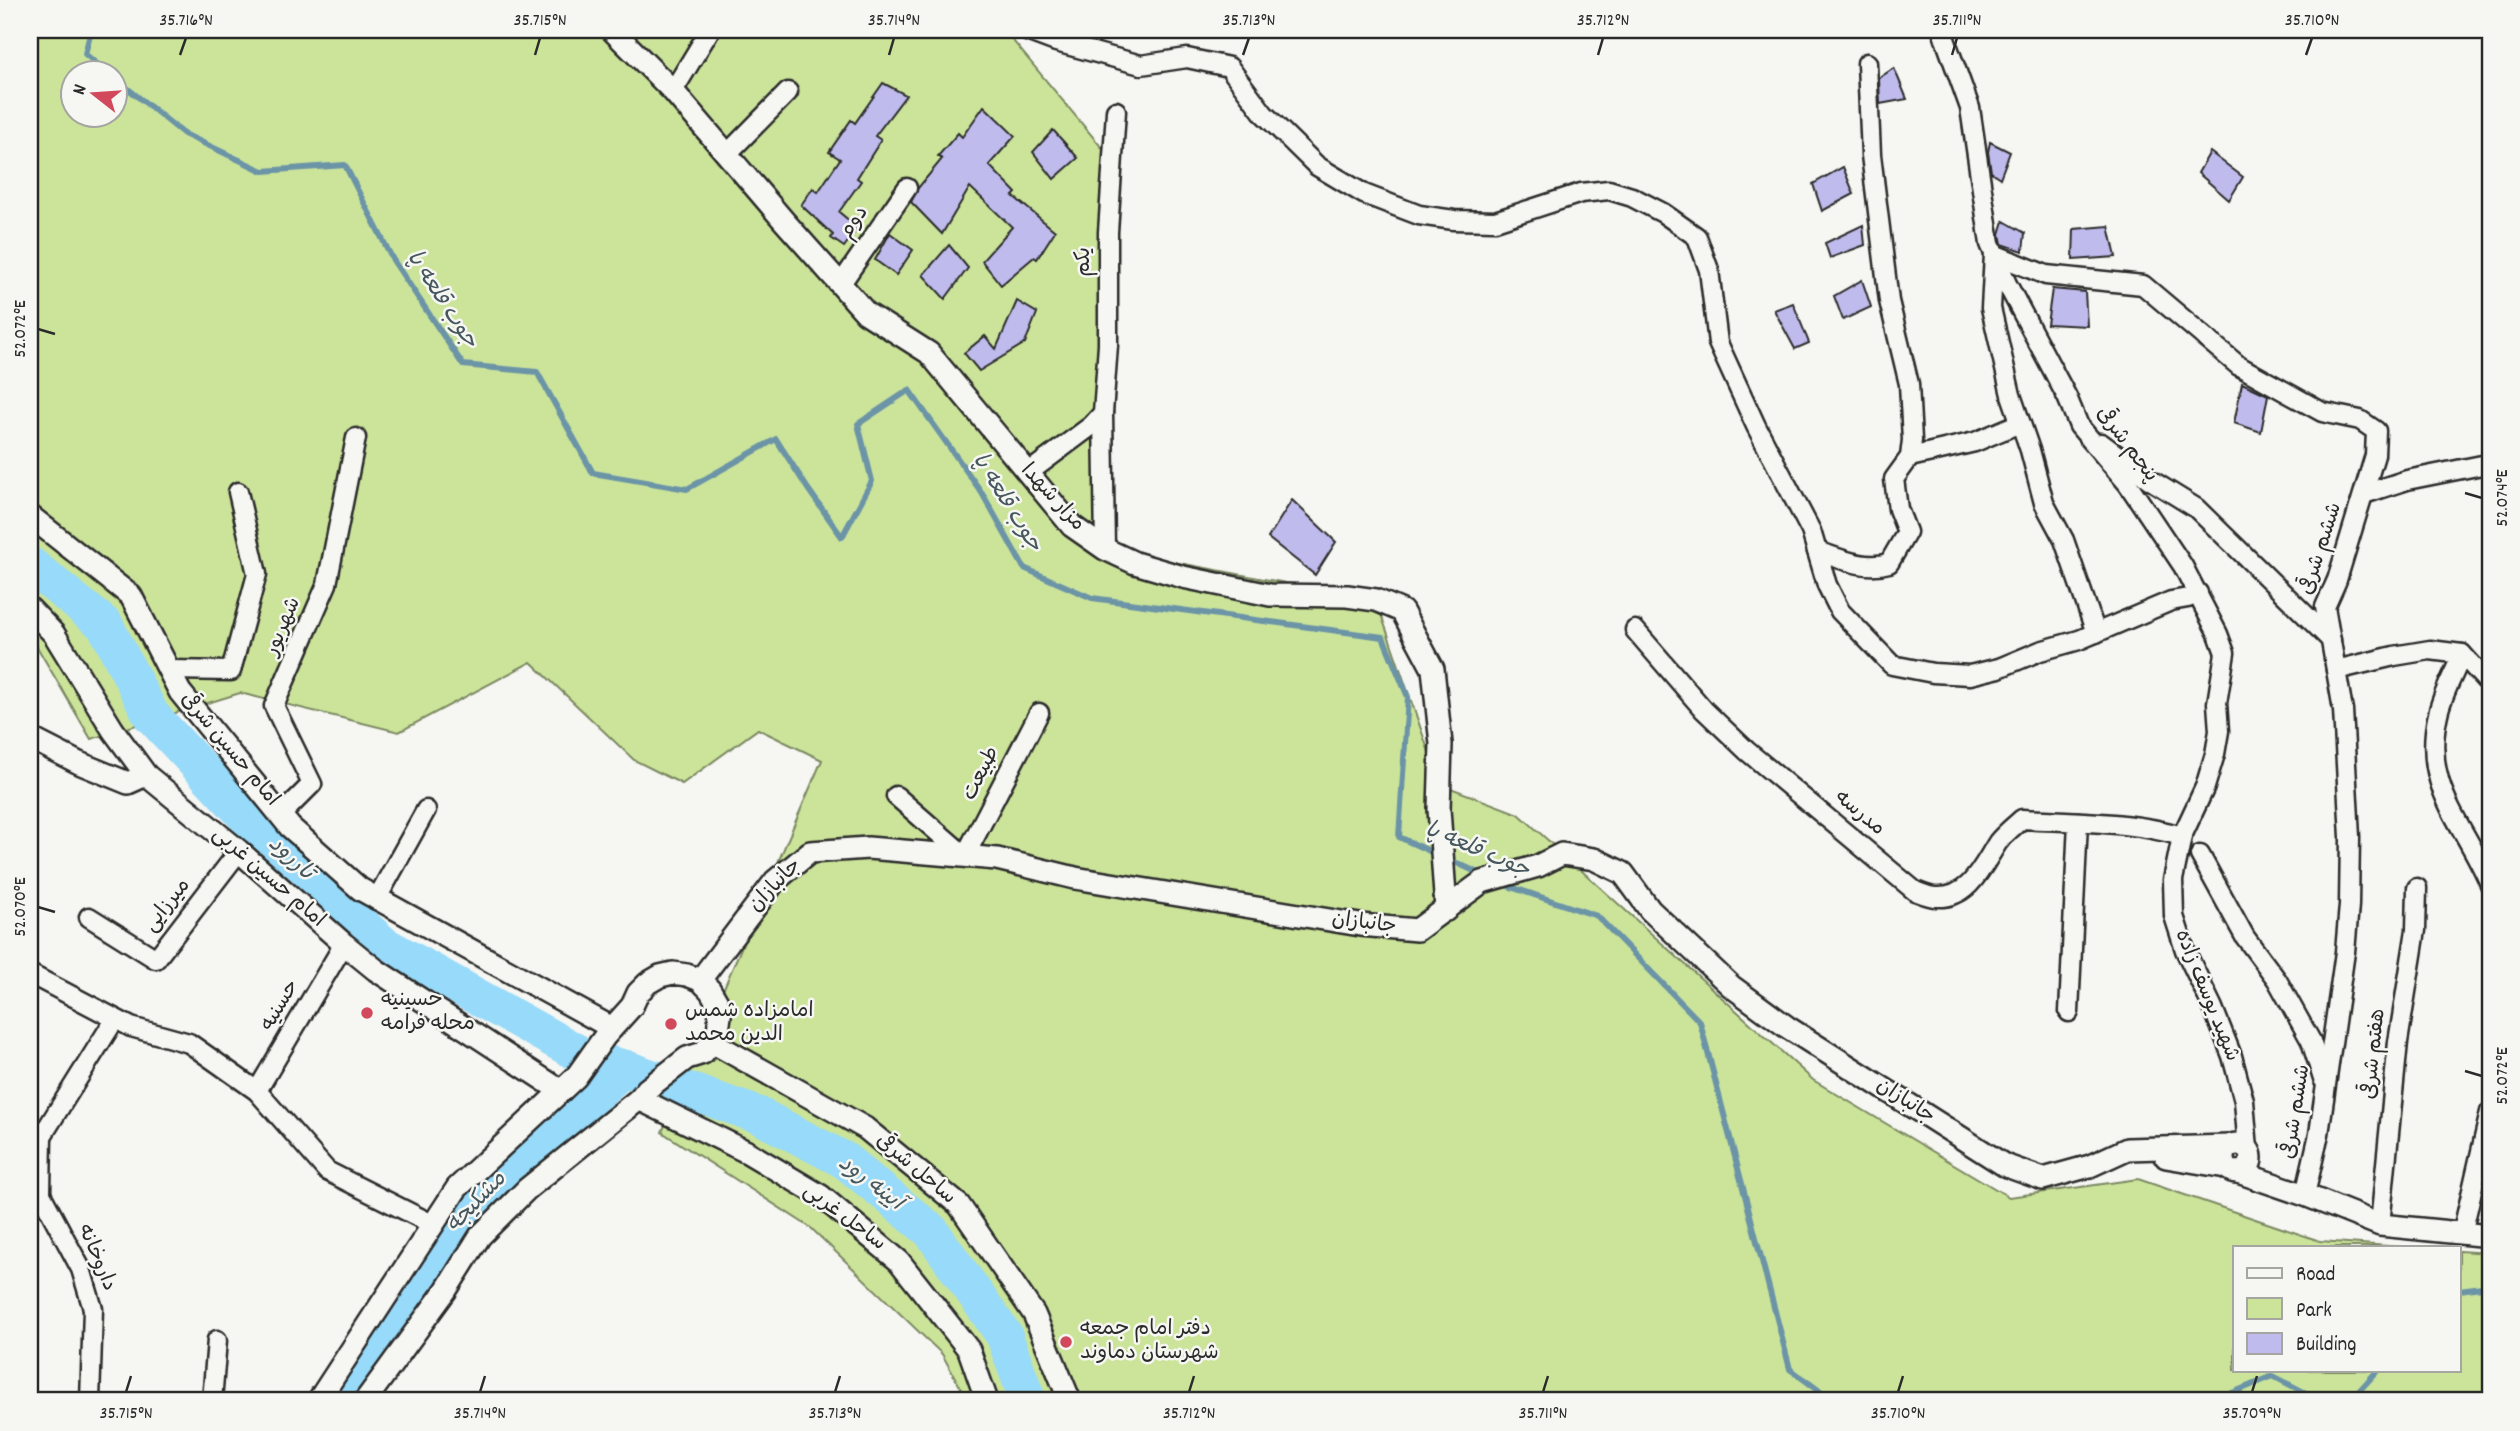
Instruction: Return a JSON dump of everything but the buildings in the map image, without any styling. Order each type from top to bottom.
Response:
[{"type":"street","name":"مزار شهدا","points":[[612,30],[673,91],[866,313],[929,354],[1072,526],[1105,549],[1147,566],[1270,595],[1347,596],[1376,600],[1402,611],[1433,669],[1441,744],[1439,809],[1446,910]]},
{"type":"street","points":[[673,91],[710,30]]},
{"type":"street","points":[[1024,30],[1056,42],[1141,65],[1187,58],[1229,67],[1264,114],[1317,166],[1364,194],[1419,215],[1454,220],[1495,221],[1581,193],[1609,190],[1632,197],[1697,237],[1709,270],[1718,343],[1756,426],[1806,521],[1827,585],[1840,611],[1892,665],[1933,673],[1970,675],[1999,668],[2198,593]]},
{"type":"street","name":"پنجم شرقی","points":[[1944,36],[1970,108],[1980,187],[1994,254],[2007,284],[2067,397],[2078,426],[2129,484],[2183,566],[2225,653],[2217,703],[2219,731],[2215,754],[2205,787],[2182,836]]},
{"type":"street","points":[[1817,551],[1865,566],[1876,566],[1889,563],[1906,533],[1898,509],[1894,479],[1910,457],[1912,440],[1909,384],[1889,302],[1871,155],[1867,63]]},
{"type":"street","points":[[727,154],[788,92]]},
{"type":"street","name":"یکم","points":[[1105,549],[1103,413],[1108,345],[1108,232],[1116,111]]},
{"type":"street","name":"دوم","points":[[840,285],[907,187]]},
{"type":"street","points":[[1994,254],[1991,308],[1999,349],[2044,503],[2064,540],[2096,633]]},
{"type":"street","name":"ششم شرقی","points":[[1994,254],[2046,275],[2143,285],[2239,366],[2322,412],[2360,420],[2376,431],[2375,455],[2364,494],[2337,580],[2325,607],[2343,710],[2350,837],[2348,905],[2319,1134],[2305,1195]]},
{"type":"street","points":[[1028,473],[1091,426],[1103,413]]},
{"type":"street","points":[[1910,457],[1975,442],[2020,423]]},
{"type":"street","points":[[2078,426],[2148,479],[2196,508],[2331,640]]},
{"type":"street","name":"شهریور","points":[[282,814],[312,784],[274,706],[327,584],[356,438]]},
{"type":"street","points":[[2364,494],[2407,480],[2482,465],[2490,466]]},
{"type":"street","points":[[169,670],[230,671],[257,574],[237,492]]},
{"type":"street","name":"امام حسین شرقی","points":[[30,516],[131,596],[180,692],[290,827],[376,900],[453,939],[609,1032]]},
{"type":"street","name":"امام حسین غربی","points":[[30,609],[54,634],[113,730],[146,775],[239,851],[376,970],[568,1084]]},
{"type":"street","name":"مدرسه","points":[[1635,630],[1704,710],[1747,751],[1915,891],[1936,897],[1957,894],[1971,883],[1986,865],[2000,840],[2022,819],[2078,822]]},
{"type":"street","points":[[2336,670],[2430,650],[2462,654],[2490,685]]},
{"type":"street","points":[[2462,654],[2438,712],[2433,752],[2437,781],[2452,813],[2478,856],[2490,884]]},
{"type":"street","name":"طبیعت","points":[[965,856],[1039,713]]},
{"type":"street","points":[[30,738],[128,783],[146,775]]},
{"type":"street","points":[[896,796],[965,856]]},
{"type":"street","points":[[376,900],[426,810]]},
{"type":"street","points":[[2069,1012],[2078,822],[2135,826],[2182,836]]},
{"type":"street","name":"شهید یوسف زاده","points":[[2182,836],[2173,880],[2174,916],[2185,950],[2232,1056],[2244,1101],[2239,1147]]},
{"type":"street","name":"جانبازان","points":[[700,981],[775,881],[810,852],[868,848],[997,859],[1075,878],[1394,929],[1417,930],[1491,878],[1538,866],[1562,853],[1594,859],[1623,873],[1650,911],[1731,986],[1787,1027],[2004,1165],[2043,1179],[2090,1166],[2127,1149],[2239,1147]]},
{"type":"street","name":"میرزایی","points":[[89,916],[156,959],[239,851]]},
{"type":"street","points":[[2200,855],[2245,937],[2277,980],[2311,1041],[2324,1082]]},
{"type":"street","name":"هفتم شرقی","points":[[2380,1225],[2398,1042],[2416,930],[2417,888]]},
{"type":"street","name":"حسنیه","points":[[257,1091],[344,944]]},
{"type":"street","points":[[318,1401],[457,1188],[568,1084],[648,983],[673,973],[700,981],[710,990],[717,1002],[720,1016],[718,1030],[712,1042],[703,1053],[687,1058],[527,1189],[480,1236],[446,1290],[365,1401]]},
{"type":"street","points":[[30,974],[131,1027],[189,1043],[257,1091],[327,1171],[432,1224]]},
{"type":"street","points":[[36,1135],[115,1019]]},
{"type":"street","name":"ساحل شرقی","points":[[712,1042],[865,1129],[959,1205],[1034,1314],[1070,1401]]},
{"type":"street","name":"ساحل غربی","points":[[643,1094],[821,1196],[899,1261],[970,1350],[987,1401]]},
{"type":"street","points":[[2462,1234],[2490,1112]]},
{"type":"street","name":"داروخانه","points":[[36,1135],[41,1194],[81,1269],[93,1309],[90,1401]]},
{"type":"street","points":[[2232,1169],[2224,1153],[2239,1147],[2281,1187]]},
{"type":"street","points":[[2127,1149],[2232,1169],[2380,1225],[2490,1236]]},
{"type":"street","points":[[212,1401],[217,1340]]},
{"type":"green space","points":[[30,30],[1004,30],[1113,161],[1105,549],[1376,600],[1440,784],[1519,814],[1813,1080],[2009,1197],[2138,1179],[2320,1241],[2388,1246],[2233,1246],[2233,1372],[2460,1372],[2460,1251],[2490,1253],[2490,1401],[968,1401],[942,1354],[811,1228],[662,1132],[822,760],[758,729],[682,784],[634,760],[531,662],[399,732],[240,693],[91,739],[30,638]]},
{"type":"waterway","name":"جوب قلعه پا","points":[[91,30],[85,54],[92,60]]},
{"type":"waterway","name":"جوب قلعه پا","points":[[130,90],[184,134],[263,171],[345,165],[393,260],[463,365],[537,372],[593,473],[687,489],[776,439],[842,537],[872,481],[858,424],[909,390],[982,493],[1024,568],[1092,598],[1383,637],[1408,697],[1399,837],[1438,855]]},
{"type":"waterway","name":"تاررود","points":[[30,565],[105,625],[151,715],[273,845],[384,945],[587,1058],[624,1068],[758,1115],[844,1160],[931,1231],[1004,1335],[1028,1401]]},
{"type":"waterway","name":"جوب قلعه پا","points":[[1448,859],[1483,875]]},
{"type":"waterway","name":"جوب قلعه پا","points":[[1499,883],[1597,916],[1700,1022],[1790,1369],[1833,1401]]},
{"type":"waterway","name":"مشکیجه","points":[[340,1401],[419,1282],[447,1231],[475,1201],[624,1068]]},
{"type":"waterway","name":"جوب قلعه پا","points":[[2460,1290],[2490,1286]]},
{"type":"waterway","name":"جوب قلعه پا","points":[[2350,1401],[2376,1372]]},
{"type":"waterway","name":"جوب قلعه پا","points":[[2213,1401],[2273,1376],[2321,1401]]},
{"type":"place","name":"حسینیه محله فرامه","points":[[367,1013]]},
{"type":"place","name":"امامزاده شمس الدین محمد","points":[[671,1024]]},
{"type":"place","name":"دفتر امام جمعه شهرستان دماوند","points":[[1066,1342]]},
{"type":"water label","name":"آیینه رود","points":[[870,1184]]}]
